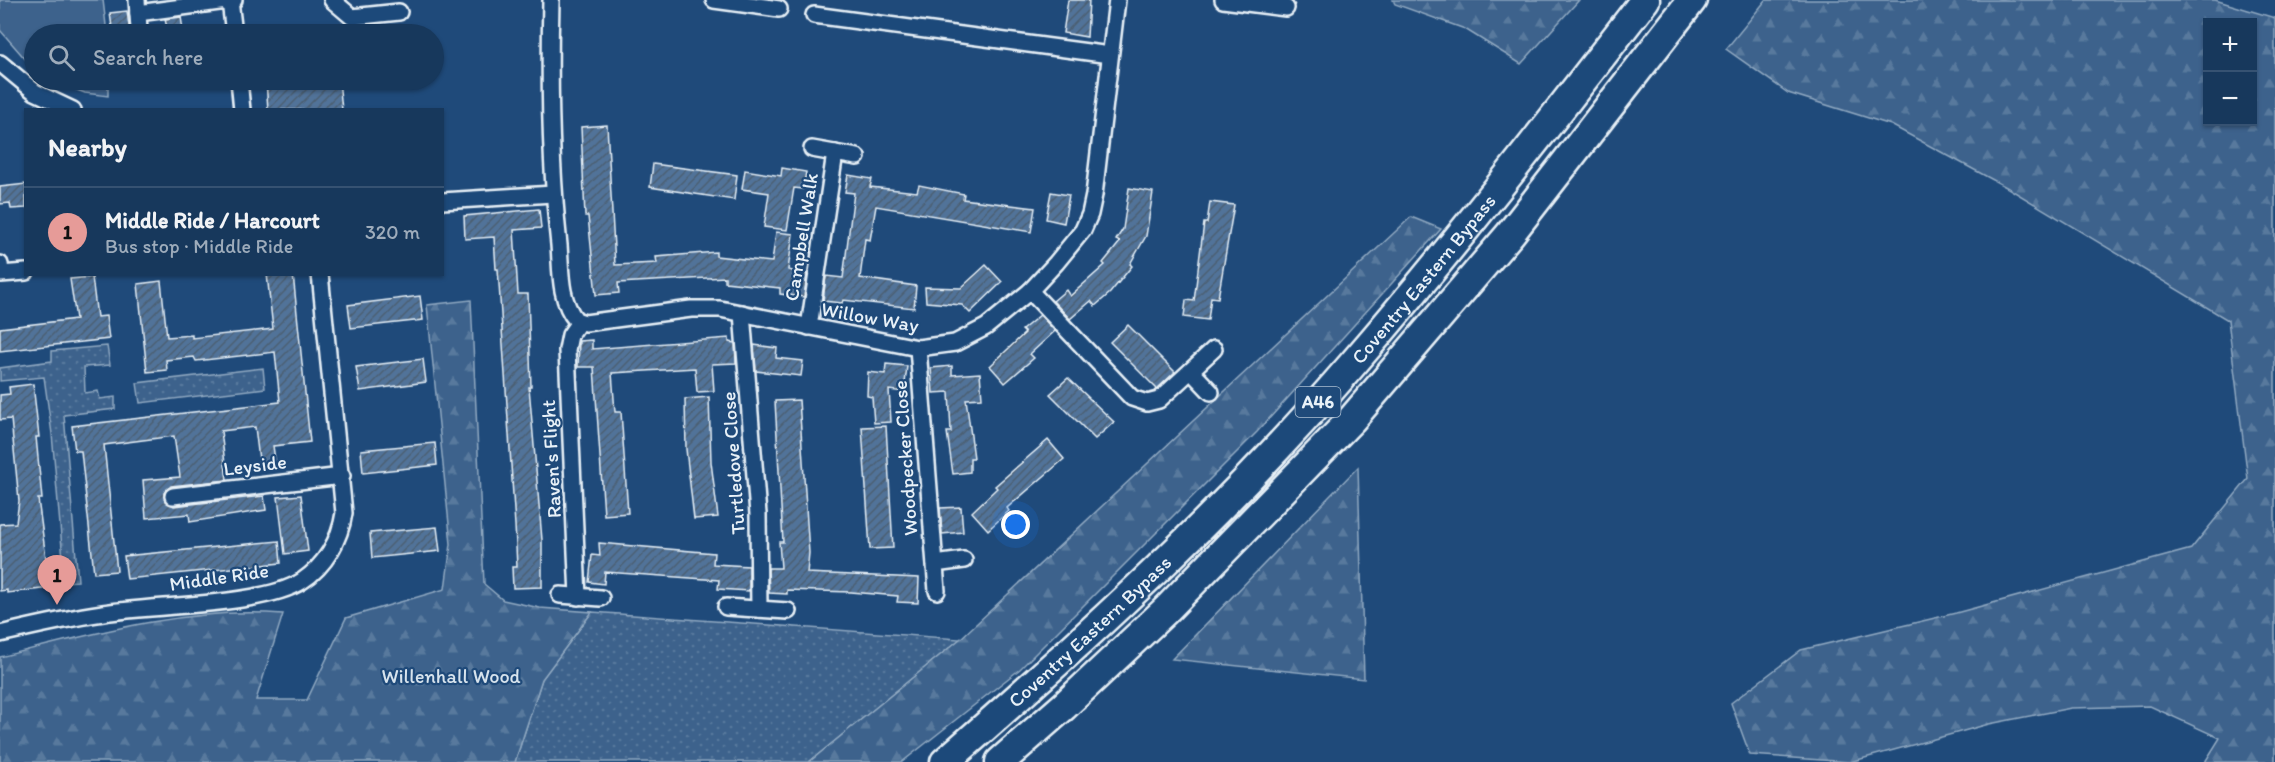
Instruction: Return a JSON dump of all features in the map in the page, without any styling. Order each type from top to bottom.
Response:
[{"type":"highway","name":"Coventry Eastern Bypass","points":[[945,762],[1013,703],[1214,514],[1350,367],[1498,190],[1645,0]]},
{"type":"highway","name":"Coventry Eastern Bypass","points":[[1000,762],[1064,706],[1166,610],[1352,419],[1510,234],[1692,0]]},
{"type":"street","points":[[140,24],[138,7],[234,0]]},
{"type":"street","points":[[332,0],[351,17],[399,12]]},
{"type":"street","points":[[551,0],[549,83],[554,194],[564,295],[568,307],[579,322]]},
{"type":"street","points":[[714,0],[779,9]]},
{"type":"street","name":"Willow Way","points":[[579,322],[691,309],[742,313],[918,348],[938,347],[968,337],[986,327],[1030,291],[1074,243],[1089,214],[1094,195],[1117,0]]},
{"type":"street","points":[[1223,0],[1286,8]]},
{"type":"street","points":[[230,1],[233,24]]},
{"type":"street","points":[[814,15],[1110,55]]},
{"type":"street","points":[[0,63],[24,83]]},
{"type":"street","points":[[32,90],[69,108]]},
{"type":"street","points":[[240,90],[242,108]]},
{"type":"street","name":"Campbell Walk","points":[[812,149],[857,157]]},
{"type":"street","name":"Campbell Walk","points":[[808,327],[835,153]]},
{"type":"street","points":[[444,201],[554,194]]},
{"type":"street","points":[[0,264],[1,274],[24,272]]},
{"type":"street","name":"Middle Ride","points":[[0,634],[104,613],[267,595],[301,582],[322,563],[338,536],[344,513],[320,276]]},
{"type":"street","points":[[1030,291],[1136,401],[1148,404],[1159,400],[1214,349]]},
{"type":"street","name":"Turtledove Close","points":[[742,313],[758,514],[759,609]]},
{"type":"street","name":"Raven's Flight","points":[[578,597],[567,350],[570,334],[579,322]]},
{"type":"street","name":"Woodpecker Close","points":[[918,348],[937,591]]},
{"type":"street","points":[[1191,371],[1211,392]]},
{"type":"street","name":"Leyside","points":[[173,496],[342,476]]},
{"type":"street","points":[[935,564],[964,560]]},
{"type":"street","points":[[560,595],[602,598]]},
{"type":"street","points":[[726,607],[788,611]]},
{"type":"green space","points":[[0,0],[103,0],[106,24],[24,24],[24,58],[0,30]]},
{"type":"green space","points":[[1393,0],[1579,0],[1521,64],[1465,29],[1395,4]]},
{"type":"green space","points":[[1766,0],[2215,0],[2275,18],[2275,762],[2205,762],[2220,738],[2150,706],[2071,708],[1989,724],[1850,762],[1750,755],[1731,703],[1801,650],[1956,613],[2191,549],[2248,479],[2228,320],[2008,188],[1891,125],[1788,93],[1726,49]]},
{"type":"green space","points":[[77,90],[108,90],[108,96]]},
{"type":"green space","points":[[1411,217],[1441,229],[1257,432],[1020,669],[902,762],[809,762],[960,639]]},
{"type":"green space","name":"Willenhall Wood","points":[[471,300],[484,584],[503,600],[540,608],[592,612],[542,679],[515,762],[0,762],[0,657],[105,631],[176,618],[212,614],[283,614],[256,700],[307,700],[346,618],[445,589],[451,544],[427,305]]},
{"type":"green space","points":[[107,346],[110,365],[84,367],[85,393],[98,391],[100,399],[115,397],[115,409],[64,415],[78,581],[65,582],[52,434],[44,377],[0,381],[0,368],[52,361],[52,351]]},
{"type":"green space","points":[[263,368],[265,388],[140,403],[137,383]]},
{"type":"green space","points":[[1358,467],[1364,679],[1172,659]]},
{"type":"green space","points":[[592,612],[960,639],[809,762],[515,762],[542,679]]},
{"type":"building","points":[[1068,0],[1089,0],[1087,37],[1063,33]]},
{"type":"building","points":[[127,11],[129,24],[112,24],[110,13]]},
{"type":"building","points":[[181,17],[182,24],[166,24],[165,19]]},
{"type":"building","points":[[267,90],[340,90],[342,108],[268,108]]},
{"type":"building","points":[[607,125],[615,265],[657,263],[656,257],[716,252],[716,256],[772,262],[776,232],[793,234],[788,270],[807,274],[804,297],[780,294],[780,288],[725,282],[725,277],[618,283],[619,293],[596,295],[588,216],[585,216],[581,127]]},
{"type":"building","points":[[653,164],[737,175],[734,200],[650,187]]},
{"type":"building","points":[[782,168],[806,172],[803,189],[794,188],[787,230],[764,227],[769,193],[742,189],[745,170],[781,176]]},
{"type":"building","points":[[848,175],[872,179],[870,187],[917,192],[919,185],[964,194],[963,199],[1035,208],[1031,232],[876,206],[870,240],[865,239],[860,278],[916,286],[914,308],[843,300],[842,303],[823,301],[826,276],[843,278],[854,193],[845,192]]},
{"type":"building","points":[[24,184],[24,208],[11,209],[10,203],[0,204],[0,187]]},
{"type":"building","points":[[1129,188],[1153,192],[1146,236],[1130,264],[1132,266],[1110,293],[1095,306],[1091,301],[1070,319],[1053,301],[1066,290],[1070,296],[1105,265],[1103,263],[1120,242],[1116,240],[1123,229]]},
{"type":"building","points":[[1051,192],[1069,195],[1064,223],[1046,219]]},
{"type":"building","points":[[1210,202],[1234,205],[1218,298],[1211,297],[1208,320],[1184,317],[1186,300],[1194,301],[1204,223],[1207,223]]},
{"type":"building","points":[[539,209],[541,228],[514,230],[518,294],[528,294],[531,387],[529,387],[542,540],[542,587],[513,588],[512,567],[517,567],[515,525],[494,237],[465,239],[464,216]]},
{"type":"building","points":[[986,265],[1002,282],[970,313],[962,305],[926,302],[925,287],[961,288]]},
{"type":"building","points":[[267,276],[293,276],[310,442],[273,446],[276,466],[260,468],[255,427],[221,431],[227,480],[171,486],[164,493],[165,501],[174,506],[264,496],[266,510],[190,522],[189,514],[146,518],[143,480],[180,477],[174,436],[104,445],[117,571],[94,573],[81,451],[75,451],[72,426],[280,402],[275,352],[196,361],[194,357],[166,360],[167,370],[147,372],[138,284],[161,281],[167,337],[192,335],[192,338],[273,329]]},
{"type":"building","points":[[92,277],[97,317],[106,316],[109,339],[0,351],[0,328],[76,319],[70,279]]},
{"type":"building","points":[[420,296],[423,320],[351,328],[348,305]]},
{"type":"building","points":[[1040,315],[1055,331],[1030,354],[1034,358],[1005,383],[990,366],[1025,333],[1022,330]]},
{"type":"building","points":[[1128,325],[1175,372],[1157,389],[1110,342]]},
{"type":"building","points":[[729,338],[729,342],[735,343],[736,363],[712,364],[714,391],[697,392],[695,368],[612,373],[615,412],[621,412],[628,513],[604,515],[594,367],[578,367],[579,341],[592,340],[592,349]]},
{"type":"building","points":[[754,345],[777,348],[776,358],[803,361],[801,376],[756,371]]},
{"type":"building","points":[[423,359],[426,382],[360,391],[356,367]]},
{"type":"building","points":[[886,364],[907,366],[904,392],[889,390],[891,422],[874,423],[872,397],[867,396],[868,372],[885,374]]},
{"type":"building","points":[[952,366],[952,375],[980,373],[982,398],[966,399],[974,458],[970,458],[970,472],[953,474],[947,432],[951,432],[949,392],[933,393],[931,368]]},
{"type":"building","points":[[1068,378],[1114,422],[1095,439],[1050,394]]},
{"type":"building","points":[[33,384],[39,437],[36,437],[42,499],[38,499],[47,566],[56,565],[59,587],[7,593],[7,590],[0,591],[0,524],[16,523],[19,501],[11,419],[0,420],[0,395],[10,394],[9,387]]},
{"type":"building","points":[[709,397],[711,462],[718,517],[694,519],[686,449],[685,399]]},
{"type":"building","points":[[799,400],[809,553],[807,573],[919,578],[918,603],[897,602],[898,596],[851,592],[787,590],[787,594],[769,593],[768,568],[781,568],[779,542],[783,542],[775,401]]},
{"type":"building","points":[[886,426],[893,548],[870,549],[862,427]]},
{"type":"building","points":[[1048,440],[1064,459],[1007,508],[1009,511],[988,530],[972,512],[997,488],[995,486]]},
{"type":"building","points":[[435,443],[437,465],[363,473],[361,450]]},
{"type":"building","points":[[301,495],[308,551],[285,554],[278,497]]},
{"type":"building","points":[[961,507],[963,532],[942,534],[940,508]]},
{"type":"building","points":[[437,527],[440,551],[372,558],[370,533]]},
{"type":"building","points":[[279,541],[281,563],[127,579],[124,556]]},
{"type":"building","points":[[599,543],[714,553],[713,564],[749,566],[749,591],[718,589],[719,580],[605,572],[604,584],[589,582],[592,555],[600,556]]},
{"type":"place","name":"Middle Ride / Harcourt","points":[[57,605]]}]
